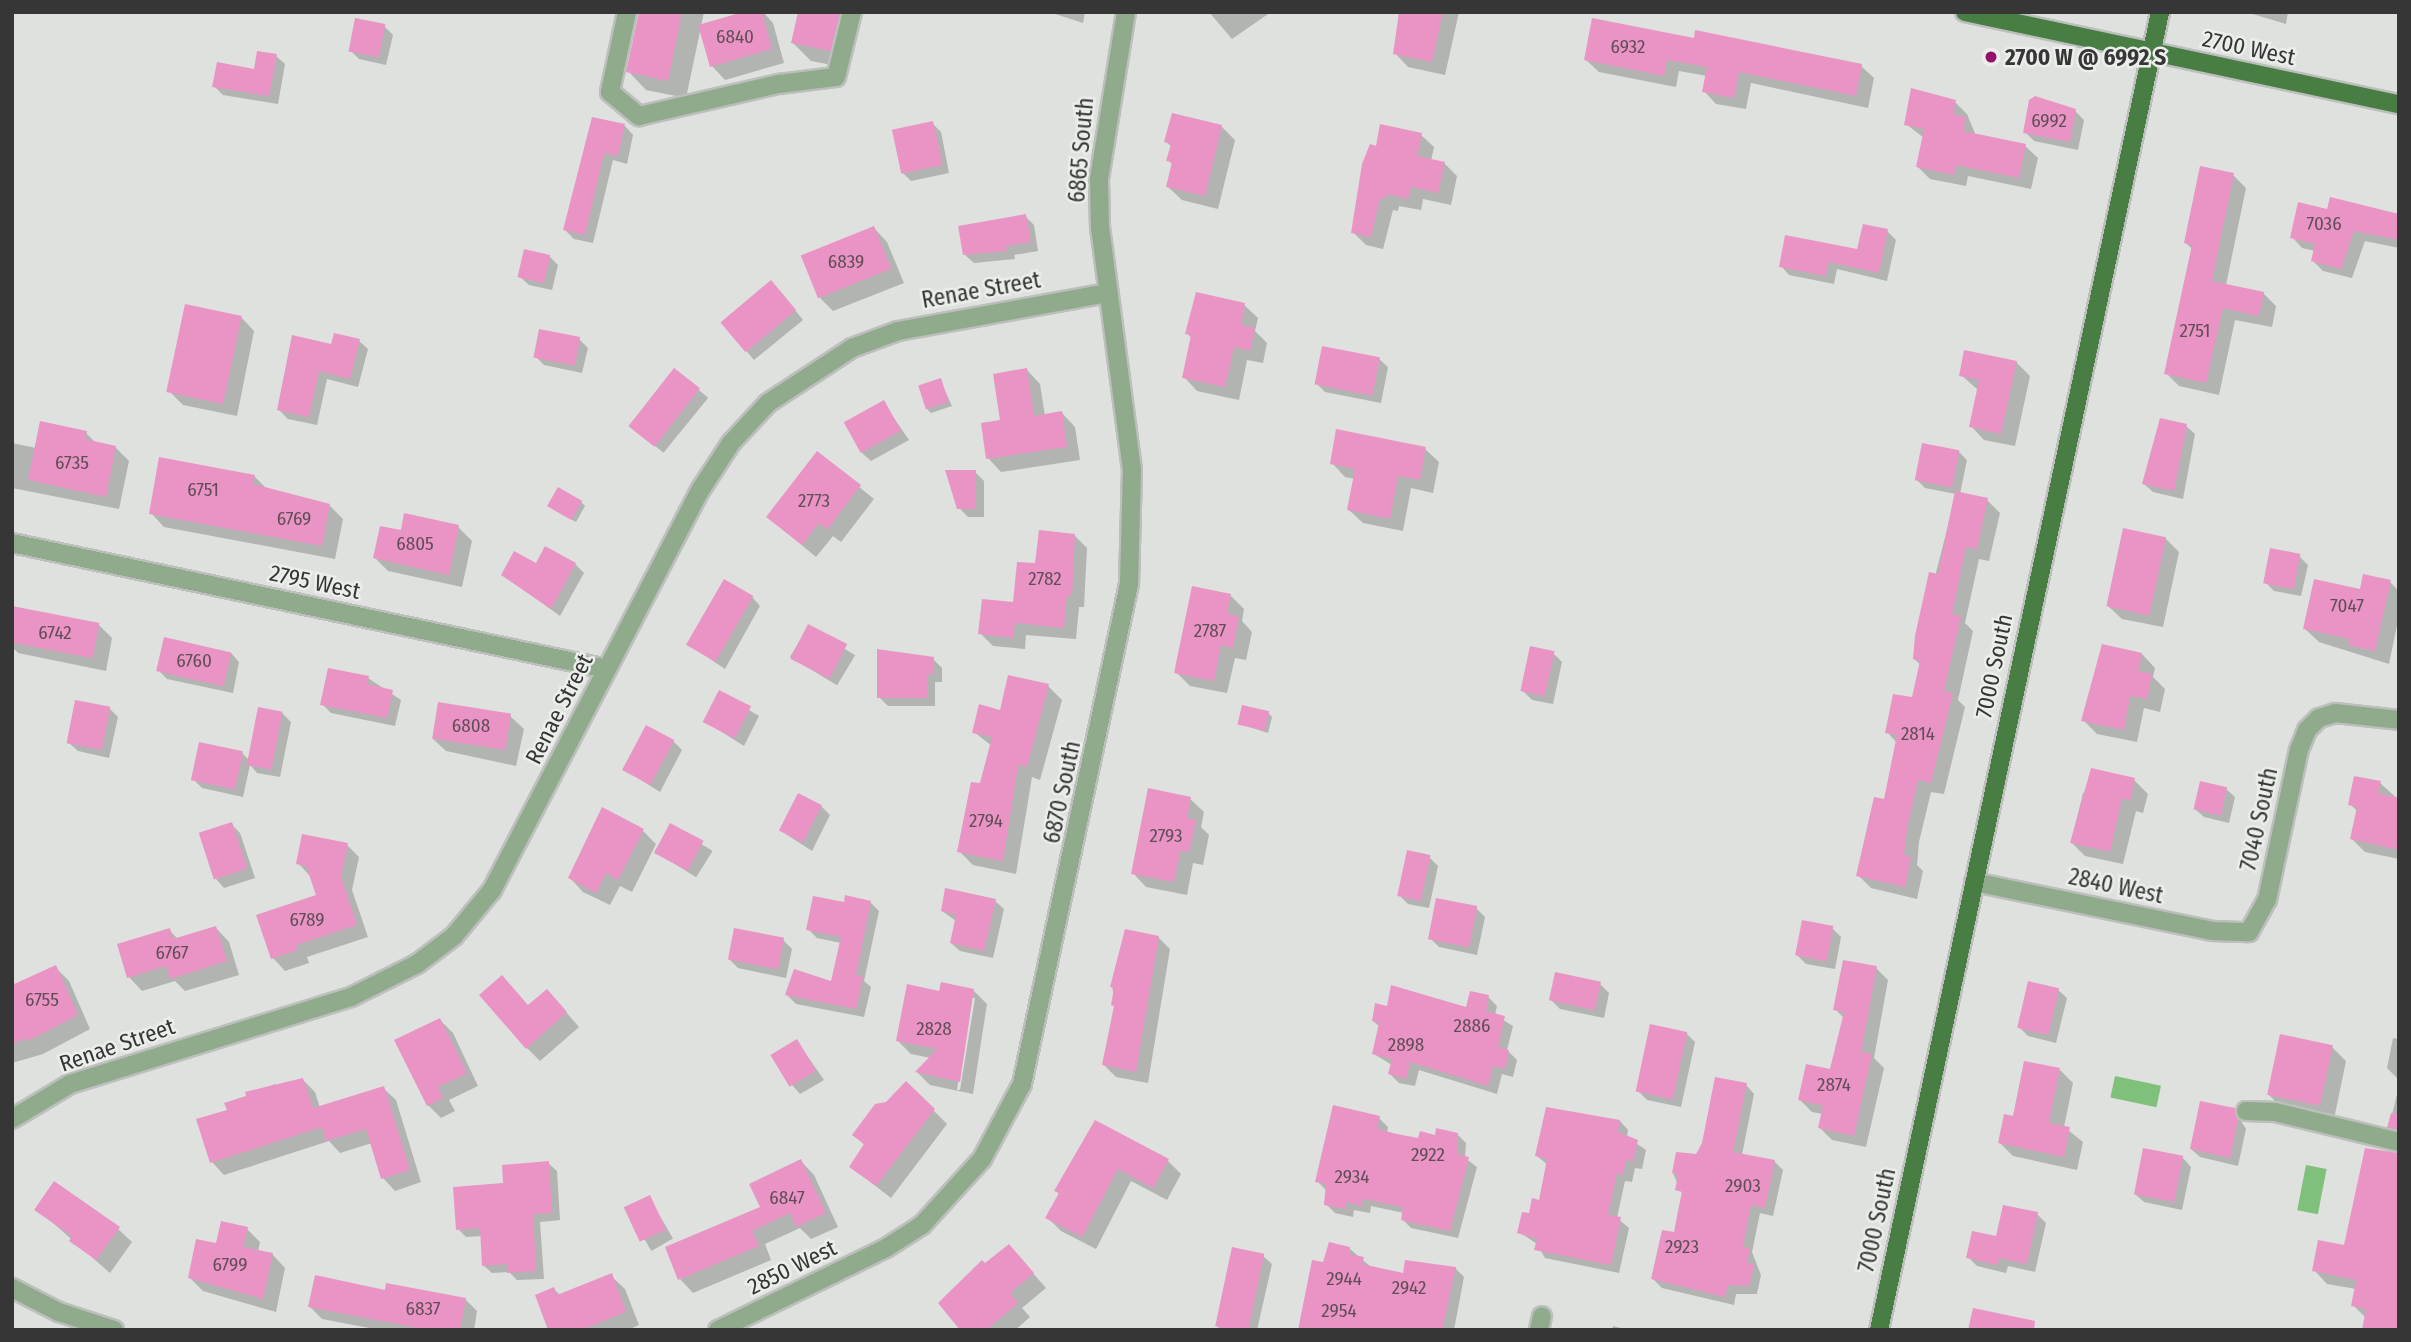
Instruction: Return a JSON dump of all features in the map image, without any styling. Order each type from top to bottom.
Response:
[{"type":"main road","name":"2700 West","points":[[1965,12],[2399,104]]},
{"type":"main road","name":"7000 South","points":[[1880,1330],[2160,12]]},
{"type":"street","points":[[626,12],[610,92],[639,116],[779,84],[836,77],[852,12]]},
{"type":"street","name":"6865 South","points":[[1108,293],[1099,178],[1126,12]]},
{"type":"street","name":"Renae Street","points":[[12,1119],[70,1084],[351,997],[417,964],[454,936],[492,890],[701,489],[731,443],[768,403],[852,348],[898,331],[1108,293]]},
{"type":"street","name":"6870 South","points":[[886,1248],[922,1225],[982,1159],[1017,1096],[1034,1043],[1129,584],[1132,470],[1108,293]]},
{"type":"street","name":"2795 West","points":[[12,543],[607,669]]},
{"type":"street","name":"7040 South","points":[[2249,932],[2267,900],[2299,750],[2307,730],[2319,718],[2359,712],[2399,720]]},
{"type":"street","name":"2840 West","points":[[1974,882],[2212,931],[2249,932]]},
{"type":"street","points":[[2246,1111],[2275,1112],[2399,1142]]},
{"type":"street","name":"2850 West","points":[[718,1330],[886,1248]]},
{"type":"street","points":[[12,1288],[59,1312],[114,1330]]},
{"type":"shaded area","points":[[2115,1076],[2161,1086],[2156,1107],[2110,1098]]},
{"type":"shaded area","points":[[2306,1165],[2327,1169],[2318,1214],[2297,1210]]},
{"type":"building","points":[[639,12],[682,12],[668,81],[626,72]]},
{"type":"building","points":[[743,12],[762,12],[772,49],[710,67],[698,25]]},
{"type":"building","points":[[798,12],[840,12],[831,51],[791,43]]},
{"type":"building","points":[[1399,12],[1443,12],[1432,62],[1393,54]]},
{"type":"building","points":[[355,18],[385,24],[379,57],[349,51]]},
{"type":"building","points":[[1592,18],[1694,38],[1695,30],[1862,64],[1856,96],[1739,72],[1734,98],[1702,92],[1707,67],[1667,60],[1664,76],[1584,60]]},
{"type":"building","points":[[257,51],[277,54],[269,96],[212,87],[217,62],[254,69]]},
{"type":"building","points":[[1911,88],[1956,100],[1953,114],[1966,117],[1963,131],[2026,144],[2019,178],[1956,165],[1954,175],[1916,167],[1924,129],[1904,125]]},
{"type":"building","points":[[2035,96],[2076,109],[2070,142],[2023,133],[2029,100]]},
{"type":"building","points":[[1172,113],[1222,125],[1205,196],[1166,187],[1172,162],[1166,161],[1171,144],[1164,142]]},
{"type":"building","points":[[592,117],[625,124],[618,156],[604,153],[585,235],[563,230]]},
{"type":"building","points":[[933,121],[942,165],[901,174],[892,130]]},
{"type":"building","points":[[1380,124],[1422,133],[1417,156],[1445,162],[1438,193],[1411,187],[1408,199],[1387,194],[1386,199],[1380,198],[1371,237],[1351,233],[1362,164],[1370,144],[1376,146]]},
{"type":"building","points":[[2200,166],[2234,173],[2212,281],[2264,292],[2259,316],[2223,308],[2206,383],[2164,374],[2192,245],[2184,243]]},
{"type":"building","points":[[2330,197],[2399,214],[2399,240],[2354,231],[2341,269],[2311,261],[2315,244],[2290,238],[2298,202],[2327,209]]},
{"type":"building","points":[[1026,214],[1031,242],[1006,246],[1007,251],[963,255],[958,226]]},
{"type":"building","points":[[1863,224],[1888,229],[1879,273],[1828,262],[1826,276],[1779,267],[1785,235],[1857,249]]},
{"type":"building","points":[[874,226],[891,269],[818,298],[801,256]]},
{"type":"building","points":[[524,249],[550,255],[544,283],[517,277]]},
{"type":"building","points":[[771,280],[796,310],[746,352],[720,322]]},
{"type":"building","points":[[1196,292],[1245,303],[1241,325],[1255,328],[1250,351],[1234,347],[1225,387],[1182,378],[1191,335],[1185,334]]},
{"type":"building","points":[[185,304],[242,316],[223,404],[166,392]]},
{"type":"building","points":[[539,329],[580,337],[575,365],[533,357]]},
{"type":"building","points":[[334,333],[360,339],[350,379],[319,371],[309,417],[277,410],[292,335],[331,344]]},
{"type":"building","points":[[1322,346],[1380,357],[1372,396],[1315,384]]},
{"type":"building","points":[[1964,350],[2017,361],[2001,434],[1969,427],[1979,380],[1959,376]]},
{"type":"building","points":[[674,368],[700,388],[654,447],[628,426]]},
{"type":"building","points":[[1027,368],[1034,416],[1062,411],[1067,447],[986,459],[981,423],[1000,420],[993,374]]},
{"type":"building","points":[[941,378],[949,402],[926,409],[918,385]]},
{"type":"building","points":[[884,400],[901,431],[861,453],[844,422]]},
{"type":"building","points":[[2160,418],[2187,424],[2174,491],[2142,484]]},
{"type":"building","points":[[40,421],[87,431],[85,439],[116,446],[106,497],[28,480]]},
{"type":"building","points":[[1336,429],[1426,447],[1420,480],[1398,476],[1390,519],[1347,510],[1355,469],[1330,464]]},
{"type":"building","points":[[1922,443],[1959,450],[1952,488],[1915,480]]},
{"type":"building","points":[[817,451],[861,485],[827,530],[819,523],[802,545],[766,517]]},
{"type":"building","points":[[159,457],[255,475],[253,484],[330,504],[322,546],[149,514]]},
{"type":"building","points":[[945,470],[976,470],[976,509],[957,509]]},
{"type":"building","points":[[558,487],[582,501],[571,520],[547,506]]},
{"type":"building","points":[[1955,491],[1988,498],[1977,549],[1966,547],[1952,614],[1961,616],[1944,691],[1953,693],[1931,783],[1918,780],[1907,828],[1904,855],[1911,857],[1905,887],[1856,876],[1874,797],[1884,799],[1897,735],[1885,733],[1893,694],[1912,697],[1920,661],[1913,659],[1915,636],[1929,572],[1938,574]]},
{"type":"building","points":[[404,513],[459,525],[449,575],[373,558],[380,526],[401,530]]},
{"type":"building","points":[[2123,528],[2166,537],[2149,615],[2106,606]]},
{"type":"building","points":[[1039,530],[1075,534],[1072,596],[1067,595],[1064,628],[1015,623],[1013,638],[978,634],[982,599],[1013,602],[1017,562],[1035,563]]},
{"type":"building","points":[[545,546],[576,563],[551,609],[501,575],[514,551],[536,563]]},
{"type":"building","points":[[2270,548],[2300,554],[2294,589],[2263,583]]},
{"type":"building","points":[[2363,574],[2391,580],[2375,651],[2348,645],[2350,639],[2303,629],[2314,579],[2360,589]]},
{"type":"building","points":[[724,579],[753,596],[715,662],[686,645]]},
{"type":"building","points":[[1192,586],[1231,594],[1227,614],[1239,616],[1233,648],[1221,645],[1214,681],[1174,673]]},
{"type":"building","points":[[12,606],[99,623],[92,658],[12,643]]},
{"type":"building","points":[[808,624],[847,644],[829,679],[790,659]]},
{"type":"building","points":[[164,637],[231,653],[223,687],[156,671]]},
{"type":"building","points":[[2102,644],[2142,653],[2138,671],[2152,674],[2147,699],[2130,696],[2124,730],[2081,721]]},
{"type":"building","points":[[1530,646],[1554,651],[1545,696],[1520,691]]},
{"type":"building","points":[[877,649],[934,657],[934,674],[927,674],[927,698],[877,698]]},
{"type":"building","points":[[328,668],[369,676],[367,684],[393,690],[387,718],[320,705]]},
{"type":"building","points":[[1008,675],[1049,684],[1027,767],[1018,765],[1003,861],[957,852],[971,782],[980,783],[992,737],[972,733],[979,704],[1000,710]]},
{"type":"building","points":[[719,690],[751,706],[735,738],[703,722]]},
{"type":"building","points":[[75,700],[110,707],[102,750],[67,743]]},
{"type":"building","points":[[438,702],[511,714],[505,750],[432,739]]},
{"type":"building","points":[[1242,705],[1269,711],[1265,731],[1238,724]]},
{"type":"building","points":[[258,707],[283,712],[271,770],[247,765]]},
{"type":"building","points":[[646,725],[674,740],[650,785],[622,770]]},
{"type":"building","points":[[199,742],[243,751],[235,790],[191,780]]},
{"type":"building","points":[[2091,768],[2135,778],[2130,801],[2122,798],[2110,852],[2070,843]]},
{"type":"building","points":[[2354,776],[2381,781],[2378,793],[2399,798],[2399,850],[2350,839],[2357,807],[2348,805]]},
{"type":"building","points":[[2200,781],[2227,787],[2221,816],[2193,809]]},
{"type":"building","points":[[1148,788],[1191,797],[1187,818],[1196,820],[1189,852],[1180,851],[1174,882],[1131,874]]},
{"type":"building","points":[[798,793],[822,805],[803,843],[779,830]]},
{"type":"building","points":[[602,807],[644,829],[618,880],[606,873],[596,893],[568,878]]},
{"type":"building","points":[[232,822],[247,869],[214,879],[199,833]]},
{"type":"building","points":[[670,823],[704,841],[688,871],[654,853]]},
{"type":"building","points":[[302,834],[348,843],[341,876],[357,925],[296,945],[298,950],[271,959],[256,915],[316,895],[306,866],[296,864]]},
{"type":"building","points":[[1407,850],[1430,855],[1421,901],[1397,896]]},
{"type":"building","points":[[945,888],[996,899],[984,951],[950,943],[956,915],[941,911]]},
{"type":"building","points":[[845,895],[871,901],[856,975],[863,977],[856,1009],[785,995],[794,969],[831,981],[841,937],[806,930],[813,896],[844,902]]},
{"type":"building","points":[[1436,898],[1477,906],[1469,947],[1428,939]]},
{"type":"building","points":[[1802,920],[1833,926],[1827,961],[1795,955]]},
{"type":"building","points":[[216,926],[227,961],[170,979],[166,966],[127,978],[117,944],[170,928],[173,939]]},
{"type":"building","points":[[734,928],[784,938],[778,969],[728,959]]},
{"type":"building","points":[[1125,929],[1159,936],[1136,1072],[1102,1065],[1114,1006],[1111,1005],[1114,988],[1110,987]]},
{"type":"building","points":[[1843,960],[1877,966],[1861,1052],[1872,1054],[1854,1136],[1818,1128],[1823,1106],[1798,1100],[1806,1064],[1830,1069],[1844,1012],[1833,1010]]},
{"type":"building","points":[[56,965],[78,1015],[28,1041],[27,1038],[12,1044],[12,985]]},
{"type":"building","points":[[1555,972],[1601,982],[1595,1010],[1549,1000]]},
{"type":"building","points":[[502,975],[528,1005],[547,989],[567,1012],[526,1049],[479,995]]},
{"type":"building","points":[[2028,981],[2059,988],[2048,1035],[2017,1028]]},
{"type":"building","points":[[941,982],[974,989],[960,1082],[915,1072],[937,1049],[896,1041],[907,984],[939,991]]},
{"type":"building","points":[[1391,985],[1466,1007],[1470,991],[1489,995],[1486,1011],[1505,1016],[1498,1047],[1509,1050],[1505,1069],[1493,1066],[1488,1086],[1410,1062],[1406,1079],[1388,1074],[1392,1059],[1372,1054],[1379,1023],[1372,1021],[1375,1003],[1387,1006]]},
{"type":"building","points":[[440,1018],[467,1073],[438,1087],[443,1098],[427,1106],[394,1040]]},
{"type":"building","points":[[1650,1024],[1687,1032],[1673,1099],[1636,1091]]},
{"type":"building","points":[[2280,1034],[2333,1045],[2320,1106],[2267,1095]]},
{"type":"building","points":[[797,1039],[816,1071],[789,1087],[770,1055]]},
{"type":"building","points":[[2024,1061],[2060,1068],[2049,1123],[2070,1127],[2064,1157],[1998,1143],[2004,1114],[2013,1116]]},
{"type":"building","points":[[1715,1077],[1747,1083],[1733,1152],[1775,1160],[1765,1208],[1751,1205],[1743,1247],[1750,1248],[1747,1263],[1754,1264],[1749,1286],[1728,1285],[1725,1297],[1651,1279],[1662,1230],[1674,1232],[1682,1192],[1675,1190],[1678,1175],[1672,1173],[1676,1152],[1696,1154],[1702,1143]]},
{"type":"building","points":[[303,1078],[313,1108],[384,1086],[410,1170],[381,1179],[366,1129],[326,1141],[322,1127],[210,1163],[196,1119],[227,1110],[224,1103],[246,1096],[245,1092]]},
{"type":"building","points":[[906,1081],[935,1109],[876,1186],[849,1167],[864,1144],[852,1135],[875,1104],[886,1102]]},
{"type":"building","points":[[2200,1101],[2235,1108],[2238,1119],[2230,1158],[2190,1149]]},
{"type":"building","points":[[1333,1105],[1380,1116],[1377,1129],[1397,1134],[1418,1138],[1420,1131],[1435,1135],[1436,1128],[1458,1133],[1457,1154],[1469,1157],[1450,1231],[1401,1220],[1403,1207],[1363,1199],[1361,1206],[1346,1202],[1345,1209],[1324,1205],[1326,1184],[1315,1182]]},
{"type":"building","points":[[1546,1107],[1620,1120],[1618,1132],[1638,1140],[1633,1161],[1626,1160],[1623,1175],[1617,1173],[1608,1215],[1621,1217],[1611,1265],[1534,1250],[1537,1239],[1517,1233],[1522,1212],[1529,1213],[1532,1198],[1539,1200],[1547,1159],[1535,1156]]},
{"type":"building","points":[[2391,1113],[2399,1114],[2399,1130],[2387,1128]]},
{"type":"building","points":[[1095,1120],[1169,1159],[1153,1188],[1118,1169],[1082,1237],[1045,1218],[1059,1193],[1054,1191]]},
{"type":"building","points":[[2143,1148],[2183,1156],[2174,1202],[2134,1194]]},
{"type":"building","points":[[2365,1148],[2399,1153],[2399,1330],[2362,1330],[2366,1309],[2351,1306],[2356,1280],[2312,1271],[2318,1240],[2344,1245]]},
{"type":"building","points":[[801,1159],[826,1213],[796,1227],[790,1213],[752,1231],[759,1246],[678,1280],[665,1247],[760,1207],[749,1184]]},
{"type":"building","points":[[549,1161],[552,1213],[533,1214],[536,1271],[507,1273],[507,1264],[482,1266],[480,1228],[456,1230],[453,1187],[503,1183],[502,1165]]},
{"type":"building","points":[[54,1181],[120,1227],[96,1260],[69,1241],[72,1236],[34,1210]]},
{"type":"building","points":[[650,1195],[666,1229],[640,1242],[624,1207]]},
{"type":"building","points":[[2003,1205],[2038,1212],[2027,1264],[1999,1258],[1998,1265],[1966,1258],[1972,1231],[1996,1236]]},
{"type":"building","points":[[221,1221],[248,1227],[243,1247],[273,1253],[263,1299],[188,1278],[196,1239],[216,1243]]},
{"type":"building","points":[[1329,1242],[1350,1247],[1349,1254],[1364,1257],[1362,1264],[1403,1273],[1405,1260],[1456,1267],[1442,1330],[1298,1330],[1312,1260],[1323,1262]]},
{"type":"building","points":[[1009,1244],[1034,1273],[1010,1293],[1018,1303],[986,1330],[960,1330],[938,1303],[982,1260],[985,1263]]},
{"type":"building","points":[[1232,1247],[1264,1254],[1248,1330],[1215,1326]]},
{"type":"building","points":[[612,1273],[626,1312],[581,1330],[548,1330],[535,1295],[554,1287],[557,1295]]},
{"type":"building","points":[[315,1275],[385,1290],[386,1283],[466,1298],[460,1330],[428,1330],[308,1307]]},
{"type":"building","points":[[1973,1308],[2035,1321],[2034,1330],[1968,1330]]},
{"type":"place","name":"2700 W @ 6992 S","points":[[1991,57]]}]
